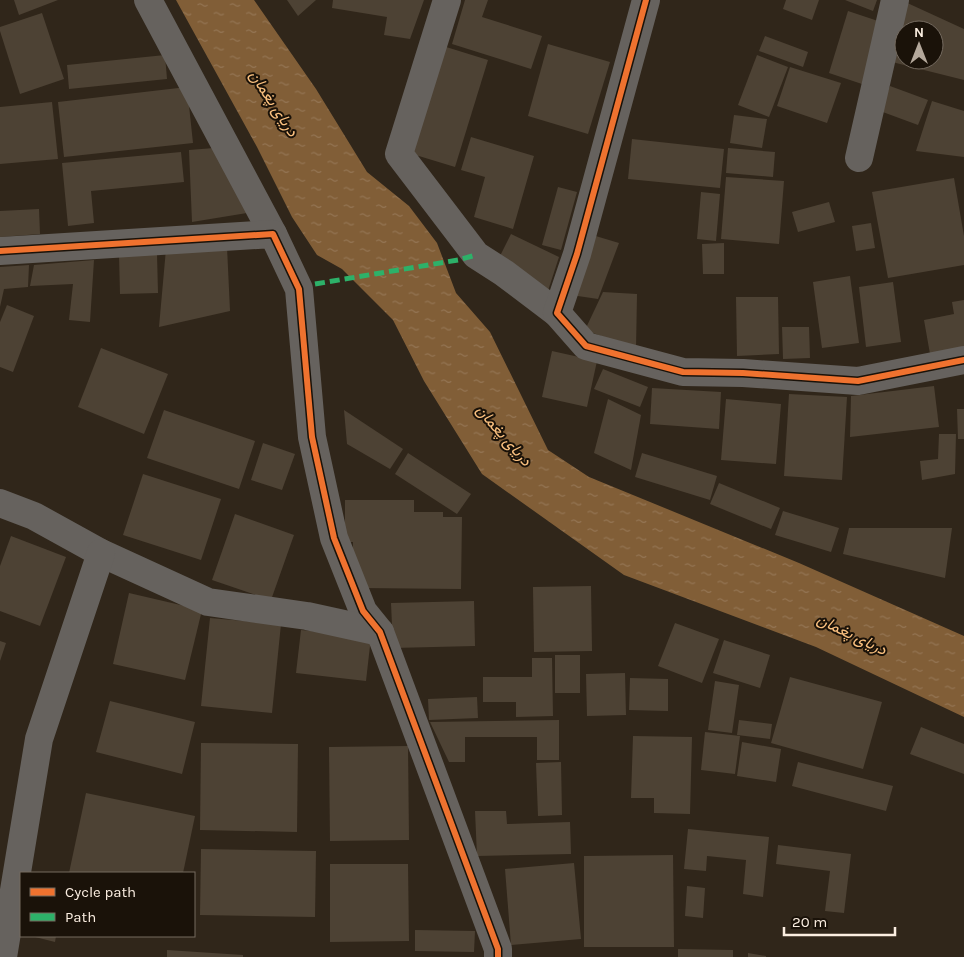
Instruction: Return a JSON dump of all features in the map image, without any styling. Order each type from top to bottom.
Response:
[{"type":"street","points":[[148,0],[273,234],[307,287],[312,437],[334,538],[363,612],[380,632],[498,948],[498,957]]},
{"type":"street","points":[[446,0],[399,154],[476,255],[504,273],[557,313],[586,346],[683,372],[858,381],[964,360]]},
{"type":"street","points":[[557,313],[578,254],[646,0]]},
{"type":"street","points":[[858,158],[895,0]]},
{"type":"street","points":[[0,251],[273,234]]},
{"type":"street","points":[[0,503],[34,516],[101,553],[208,602],[307,616],[380,632]]},
{"type":"street","points":[[2,957],[39,739],[101,553]]},
{"type":"water","name":"دریای پغمان","points":[[176,0],[254,0],[316,89],[367,172],[409,206],[437,243],[456,293],[490,332],[548,450],[589,477],[799,563],[964,636],[964,717],[816,647],[624,575],[482,474],[424,381],[393,320],[342,269],[317,255],[292,217],[257,147]]},
{"type":"building","points":[[14,0],[58,0],[19,15]]},
{"type":"building","points":[[287,0],[316,0],[298,16]]},
{"type":"building","points":[[333,0],[424,0],[410,39],[384,35],[387,17],[332,8]]},
{"type":"building","points":[[465,0],[488,0],[482,17],[542,36],[531,69],[452,44]]},
{"type":"building","points":[[786,0],[819,0],[812,20],[783,9]]},
{"type":"building","points":[[845,0],[877,0],[873,11]]},
{"type":"building","points":[[903,1],[964,29],[964,80],[924,70],[944,70],[944,20],[900,20]]},
{"type":"building","points":[[848,11],[881,22],[862,84],[829,73]]},
{"type":"building","points":[[42,13],[64,79],[20,94],[0,27]]},
{"type":"building","points":[[765,36],[808,52],[803,67],[759,51]]},
{"type":"building","points":[[548,44],[610,62],[588,134],[528,116]]},
{"type":"building","points":[[443,46],[488,60],[455,167],[409,153]]},
{"type":"building","points":[[165,55],[167,79],[69,89],[67,65]]},
{"type":"building","points":[[757,55],[788,67],[769,117],[738,105]]},
{"type":"building","points":[[790,67],[841,83],[827,123],[777,106]]},
{"type":"building","points":[[890,86],[928,100],[918,125],[880,111]]},
{"type":"building","points":[[187,87],[193,143],[64,157],[58,102]]},
{"type":"building","points":[[932,101],[964,111],[964,157],[916,151]]},
{"type":"building","points":[[52,102],[58,159],[0,164],[0,107]]},
{"type":"building","points":[[734,115],[767,119],[762,148],[730,143]]},
{"type":"building","points":[[471,137],[534,156],[513,229],[474,217],[485,177],[461,170]]},
{"type":"building","points":[[632,139],[724,149],[720,188],[628,179]]},
{"type":"building","points":[[214,148],[247,213],[192,222],[189,150]]},
{"type":"building","points":[[728,148],[775,152],[773,177],[726,173]]},
{"type":"building","points":[[181,152],[184,182],[91,191],[94,223],[68,226],[62,163]]},
{"type":"building","points":[[726,177],[784,181],[779,244],[721,239]]},
{"type":"building","points":[[954,178],[964,236],[964,265],[888,278],[872,192]]},
{"type":"building","points":[[558,187],[577,192],[561,250],[542,245]]},
{"type":"building","points":[[701,192],[720,194],[716,241],[697,239]]},
{"type":"building","points":[[829,202],[835,222],[798,232],[792,212]]},
{"type":"building","points":[[39,209],[40,234],[0,237],[0,211]]},
{"type":"building","points":[[871,223],[875,248],[856,251],[852,226]]},
{"type":"building","points":[[511,234],[559,257],[546,297],[500,256]]},
{"type":"building","points":[[589,234],[619,243],[598,299],[571,295]]},
{"type":"building","points":[[724,243],[724,274],[703,274],[702,244]]},
{"type":"building","points":[[227,247],[230,311],[159,327],[166,249]]},
{"type":"building","points":[[119,254],[157,254],[158,293],[120,294]]},
{"type":"building","points":[[94,260],[90,322],[69,320],[73,284],[30,286],[34,265]]},
{"type":"building","points":[[29,265],[28,287],[4,289],[0,307],[0,267]]},
{"type":"building","points":[[850,276],[859,343],[822,348],[813,282]]},
{"type":"building","points":[[893,282],[901,342],[866,347],[859,287]]},
{"type":"building","points":[[603,292],[637,294],[636,349],[585,330]]},
{"type":"building","points":[[736,297],[778,297],[779,354],[737,356]]},
{"type":"building","points":[[964,300],[964,348],[930,354],[924,320],[954,314],[952,302]]},
{"type":"building","points":[[7,305],[34,316],[13,372],[0,367],[0,322]]},
{"type":"building","points":[[782,327],[809,327],[810,358],[783,359]]},
{"type":"building","points":[[101,348],[168,374],[144,434],[78,407]]},
{"type":"building","points":[[552,351],[597,361],[587,407],[542,397]]},
{"type":"building","points":[[603,369],[648,387],[640,407],[594,389]]},
{"type":"building","points":[[934,386],[939,427],[850,437],[851,396]]},
{"type":"building","points":[[652,388],[721,392],[719,429],[650,424]]},
{"type":"building","points":[[789,394],[847,397],[842,480],[784,476]]},
{"type":"building","points":[[608,399],[641,415],[631,470],[594,453]]},
{"type":"building","points":[[726,399],[781,404],[776,464],[721,460]]},
{"type":"building","points":[[957,409],[964,409],[964,439],[958,439]]},
{"type":"building","points":[[164,410],[255,441],[239,489],[147,458]]},
{"type":"building","points":[[344,410],[403,449],[390,469],[347,444]]},
{"type":"building","points":[[939,434],[956,434],[955,474],[922,480],[920,461],[938,459]]},
{"type":"building","points":[[263,443],[295,454],[282,490],[251,480]]},
{"type":"building","points":[[408,453],[471,494],[457,514],[395,474]]},
{"type":"building","points":[[642,453],[717,476],[710,500],[635,477]]},
{"type":"building","points":[[143,474],[221,499],[201,560],[123,535]]},
{"type":"building","points":[[719,483],[780,508],[771,529],[710,504]]},
{"type":"building","points":[[345,500],[414,500],[414,512],[443,512],[443,517],[462,517],[461,589],[361,588],[353,571],[353,542],[345,542]]},
{"type":"building","points":[[783,511],[839,528],[831,552],[775,535]]},
{"type":"building","points":[[235,514],[294,535],[271,600],[212,580]]},
{"type":"building","points":[[849,528],[952,528],[945,578],[843,554]]},
{"type":"building","points":[[11,536],[66,557],[40,626],[0,611],[0,566]]},
{"type":"building","points":[[591,586],[592,651],[534,652],[533,587]]},
{"type":"building","points":[[129,593],[202,610],[185,680],[113,664]]},
{"type":"building","points":[[474,601],[475,646],[393,648],[391,603]]},
{"type":"building","points":[[210,618],[281,624],[272,713],[201,706]]},
{"type":"building","points":[[675,623],[719,639],[702,683],[658,666]]},
{"type":"building","points":[[301,630],[371,637],[366,681],[296,673]]},
{"type":"building","points":[[724,640],[770,655],[760,688],[713,673]]},
{"type":"building","points":[[0,641],[6,643],[0,661]]},
{"type":"building","points":[[555,655],[580,655],[580,693],[555,693]]},
{"type":"building","points":[[532,658],[552,658],[553,716],[516,717],[516,702],[483,702],[483,677],[532,677]]},
{"type":"building","points":[[625,673],[626,715],[587,716],[586,674]]},
{"type":"building","points":[[790,677],[882,702],[863,769],[771,743]]},
{"type":"building","points":[[630,678],[668,679],[668,711],[629,710]]},
{"type":"building","points":[[715,681],[739,685],[732,733],[708,730]]},
{"type":"building","points":[[477,697],[478,718],[429,720],[428,699]]},
{"type":"building","points":[[110,701],[195,722],[182,774],[96,752]]},
{"type":"building","points":[[559,720],[559,760],[537,760],[537,737],[465,737],[465,762],[449,762],[430,722]]},
{"type":"building","points":[[739,720],[772,724],[770,739],[737,735]]},
{"type":"building","points":[[921,727],[964,744],[964,774],[910,754]]},
{"type":"building","points":[[705,732],[740,736],[735,774],[701,770]]},
{"type":"building","points":[[633,736],[692,737],[690,814],[654,813],[654,798],[631,798]]},
{"type":"building","points":[[742,742],[781,749],[776,782],[737,776]]},
{"type":"building","points":[[201,743],[298,744],[297,832],[200,830]]},
{"type":"building","points":[[408,746],[409,840],[330,841],[329,747]]},
{"type":"building","points":[[561,762],[562,815],[538,816],[536,763]]},
{"type":"building","points":[[798,762],[893,786],[886,811],[792,786]]},
{"type":"building","points":[[86,793],[195,816],[183,872],[69,872]]},
{"type":"building","points":[[475,811],[506,811],[507,824],[570,822],[571,854],[477,856]]},
{"type":"building","points":[[688,829],[769,837],[763,897],[743,894],[746,860],[707,856],[706,871],[684,869]]},
{"type":"building","points":[[778,845],[851,854],[844,913],[825,911],[830,871],[776,864]]},
{"type":"building","points":[[201,849],[316,851],[315,917],[200,915]]},
{"type":"building","points":[[673,855],[674,947],[584,947],[584,856]]},
{"type":"building","points":[[574,863],[581,939],[511,945],[505,869]]},
{"type":"building","points":[[330,864],[408,864],[409,941],[330,942]]},
{"type":"building","points":[[687,886],[705,888],[703,918],[685,916]]},
{"type":"building","points":[[415,930],[475,931],[474,952],[415,951]]},
{"type":"building","points":[[35,937],[56,937],[55,942]]},
{"type":"building","points":[[678,949],[733,950],[733,957],[678,957]]},
{"type":"building","points":[[167,950],[243,955],[243,957],[167,957]]},
{"type":"building","points":[[748,953],[766,956],[766,957],[748,957]]},
{"type":"marked path","points":[[315,284],[458,260],[476,255]]},
{"type":"cycle path","points":[[646,0],[577,254],[557,313],[586,346],[683,372],[743,373],[858,381],[964,360]]},
{"type":"cycle path","points":[[0,251],[273,234],[299,289],[312,437],[334,538],[363,611],[380,632],[498,949],[498,957]]}]
